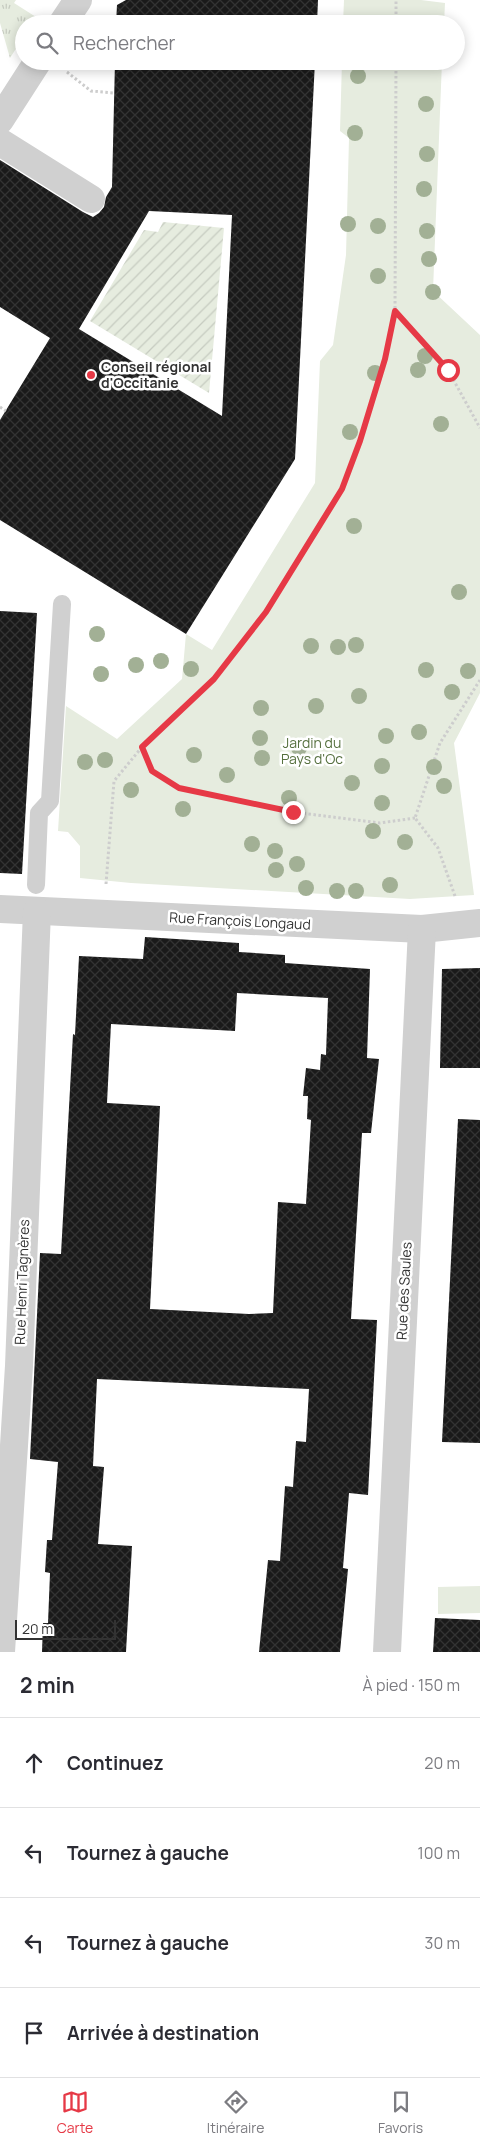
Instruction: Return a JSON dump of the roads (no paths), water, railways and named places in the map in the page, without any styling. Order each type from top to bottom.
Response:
[{"type":"street","points":[[68,15],[78,0]]},
{"type":"street","points":[[0,120],[44,70]]},
{"type":"street","points":[[0,142],[91,199]]},
{"type":"street","name":"Rue François Longaud","points":[[0,909],[36,898],[422,929],[480,923]]},
{"type":"street","name":"Rue Henri Tagnères","points":[[1,1652],[19,1356],[36,898]]},
{"type":"street","name":"Rue des Saules","points":[[387,1652],[422,929]]},
{"type":"lane","points":[[36,898],[39,813],[50,801],[62,604]]},
{"type":"place","name":"Conseil régional d'Occitanie","points":[[91,375]]},
{"type":"park label","name":"Jardin du Pays d'Oc","points":[[312,752]]}]
